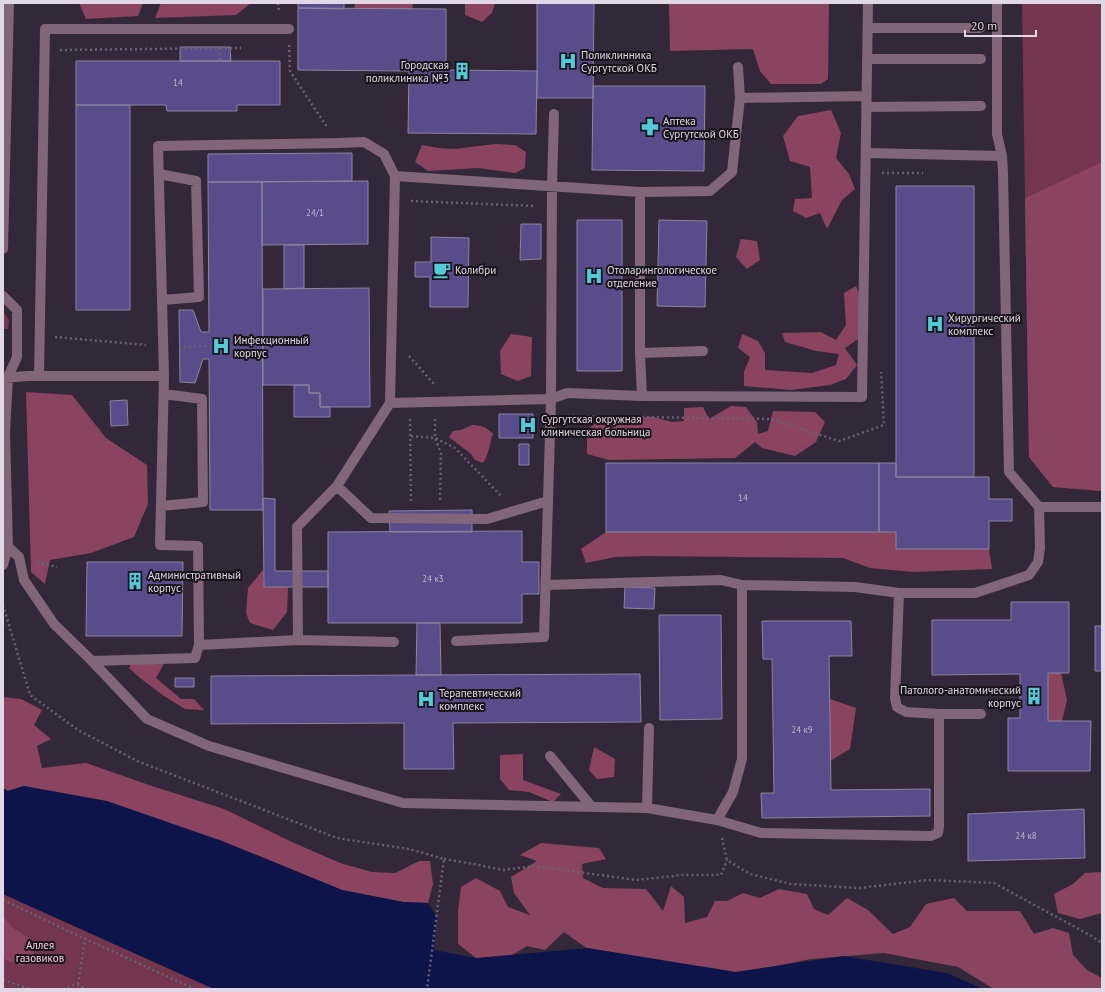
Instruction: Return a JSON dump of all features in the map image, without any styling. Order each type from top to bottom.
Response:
[{"type":"lane","points":[[3,250],[9,3]]},
{"type":"lane","points":[[390,403],[551,398],[566,393],[642,396],[862,397],[868,3]]},
{"type":"lane","points":[[546,584],[721,580],[742,585],[855,587],[899,593],[976,593],[1029,575],[1038,562],[1040,548],[1039,507],[1009,472],[1002,156],[997,134],[997,3]]},
{"type":"lane","points":[[868,28],[980,28]]},
{"type":"lane","points":[[39,376],[45,29],[289,29]]},
{"type":"lane","points":[[867,59],[981,58]]},
{"type":"lane","points":[[395,176],[640,192],[710,191],[732,172],[740,98],[738,67]]},
{"type":"lane","points":[[740,98],[866,96]]},
{"type":"lane","points":[[866,107],[981,106]]},
{"type":"lane","points":[[456,641],[544,637],[551,416],[552,186],[554,114]]},
{"type":"lane","points":[[92,661],[195,658],[199,645],[198,546],[160,545],[164,376],[158,146],[364,142],[384,154],[395,176],[390,403],[337,486],[297,527],[298,640]]},
{"type":"lane","points":[[866,153],[1002,156]]},
{"type":"lane","points":[[159,174],[196,181],[199,297],[162,300]]},
{"type":"lane","points":[[640,192],[640,353],[642,396]]},
{"type":"lane","points":[[3,296],[17,310],[17,357],[5,377],[4,432],[6,547],[3,565]]},
{"type":"lane","points":[[640,353],[703,351]]},
{"type":"lane","points":[[5,377],[164,376]]},
{"type":"lane","points":[[161,506],[203,502],[202,399],[164,394]]},
{"type":"lane","points":[[337,486],[371,518],[487,519],[548,501]]},
{"type":"lane","points":[[1039,507],[1102,507]]},
{"type":"lane","points":[[6,547],[19,557],[24,580],[54,624],[92,661],[147,719],[209,746],[403,803],[647,808],[717,820],[761,833],[931,836],[938,833],[939,826],[939,714]]},
{"type":"lane","points":[[717,820],[733,792],[742,759],[742,585]]},
{"type":"lane","points":[[899,593],[895,698],[897,707],[906,712],[980,714]]},
{"type":"lane","points":[[199,645],[298,640],[394,642]]},
{"type":"lane","points":[[647,808],[649,728]]},
{"type":"lane","points":[[550,756],[591,806]]},
{"type":"path","points":[[278,3],[279,21],[289,29],[290,71],[338,143]]},
{"type":"path","points":[[219,48],[220,61]]},
{"type":"path","points":[[60,58],[60,50],[243,48]]},
{"type":"path","points":[[282,48],[289,48]]},
{"type":"path","points":[[879,173],[926,173]]},
{"type":"path","points":[[394,204],[406,201],[552,207]]},
{"type":"path","points":[[40,335],[163,347],[209,346]]},
{"type":"path","points":[[404,352],[436,385],[436,438],[441,453],[440,519]]},
{"type":"path","points":[[551,416],[772,419],[839,442],[884,425],[881,370]]},
{"type":"path","points":[[410,403],[411,518]]},
{"type":"path","points":[[411,436],[436,438],[455,448],[515,511]]},
{"type":"path","points":[[3,605],[30,695],[78,730],[137,761],[337,838],[410,849],[444,859],[502,870],[535,866],[636,880],[682,875],[721,875],[727,860],[717,820]]},
{"type":"path","points":[[427,989],[444,859]]},
{"type":"path","points":[[727,860],[750,874],[791,884],[859,888],[928,880],[994,883],[1102,943]]},
{"type":"path","points":[[3,900],[194,989]]},
{"type":"path","points":[[78,984],[85,939]]},
{"type":"path","points":[[3,980],[30,989]]},
{"type":"path","points":[[63,989],[71,985],[78,984],[86,989]]},
{"type":"green space","points":[[1022,3],[1102,3],[1102,491],[1053,487],[1029,457]]},
{"type":"green space","points":[[3,311],[9,320],[8,329],[3,329]]},
{"type":"green space","name":"Аллея газовиков","points":[[3,894],[214,989],[3,989]]},
{"type":"shaded area","points":[[79,3],[143,3],[138,16],[86,19]]},
{"type":"shaded area","points":[[161,3],[251,3],[236,15],[155,18]]},
{"type":"shaded area","points":[[355,3],[412,3],[413,9],[354,9]]},
{"type":"shaded area","points":[[465,3],[495,3],[492,13],[482,22],[465,15]]},
{"type":"shaded area","points":[[669,3],[829,3],[828,79],[821,84],[771,84],[760,71],[753,49],[670,51]]},
{"type":"shaded area","points":[[831,110],[841,133],[836,158],[849,174],[855,189],[842,200],[827,229],[820,213],[806,218],[793,211],[795,199],[812,198],[810,167],[790,161],[783,136],[798,116]]},
{"type":"shaded area","points":[[495,144],[515,145],[526,152],[525,168],[515,173],[478,168],[428,171],[415,162],[422,145],[454,149]]},
{"type":"shaded area","points":[[1102,162],[1102,491],[1053,487],[1029,457],[1025,198]]},
{"type":"shaded area","points":[[741,239],[757,241],[760,260],[747,269],[736,257]]},
{"type":"shaded area","points":[[856,286],[863,303],[861,337],[845,348],[857,365],[846,379],[830,385],[791,390],[744,386],[744,372],[750,357],[738,348],[742,334],[758,341],[765,353],[765,370],[812,373],[836,365],[839,354],[816,351],[785,342],[782,333],[821,332],[836,340],[846,325],[844,293]]},
{"type":"shaded area","points":[[511,334],[532,337],[531,376],[518,381],[501,374],[500,351]]},
{"type":"shaded area","points":[[26,392],[72,395],[106,438],[147,465],[148,504],[134,537],[91,553],[50,560],[45,584],[31,572]]},
{"type":"shaded area","points":[[731,406],[746,407],[757,422],[758,434],[768,431],[773,411],[815,412],[825,422],[816,442],[795,456],[762,448],[755,442],[735,458],[609,460],[587,454],[587,430],[602,418],[653,417],[672,422],[684,421],[684,408],[703,407],[709,419]]},
{"type":"shaded area","points":[[472,425],[483,427],[493,434],[487,456],[483,463],[475,460],[471,454],[449,437],[453,431],[461,430]]},
{"type":"shaded area","points":[[606,532],[896,532],[896,549],[989,549],[992,569],[913,572],[870,568],[843,558],[647,556],[615,557],[586,563],[581,549]]},
{"type":"shaded area","points":[[263,570],[264,587],[288,587],[287,612],[273,630],[250,623],[246,613],[248,588]]},
{"type":"shaded area","points":[[166,660],[156,678],[181,699],[194,699],[204,710],[185,709],[164,696],[129,668],[132,662]]},
{"type":"shaded area","points":[[1048,673],[1061,673],[1067,700],[1062,721],[1048,721]]},
{"type":"shaded area","points":[[3,697],[21,699],[42,710],[34,725],[51,739],[37,746],[42,768],[86,763],[224,809],[292,842],[340,863],[372,872],[395,873],[419,861],[430,861],[433,884],[428,903],[403,902],[342,890],[222,841],[24,786],[8,791],[3,788]]},
{"type":"shaded area","points":[[830,699],[856,708],[850,749],[830,761]]},
{"type":"shaded area","points":[[594,747],[615,759],[614,777],[597,779],[589,770]]},
{"type":"shaded area","points":[[523,754],[523,780],[561,794],[553,802],[529,792],[509,790],[500,779],[500,755]]},
{"type":"shaded area","points":[[24,786],[107,801],[222,841],[342,890],[403,902],[428,903],[437,917],[434,950],[476,958],[588,948],[735,972],[844,956],[947,973],[983,989],[214,989],[3,894],[3,788],[8,791]]},
{"type":"shaded area","points":[[541,843],[599,848],[606,859],[582,864],[583,878],[603,888],[646,889],[663,911],[671,886],[684,897],[685,923],[707,917],[715,901],[727,901],[743,893],[760,898],[779,889],[807,894],[814,909],[828,915],[847,898],[868,910],[893,934],[910,927],[926,904],[954,898],[967,911],[1020,911],[1034,934],[1053,928],[1069,933],[1073,955],[1087,970],[1102,978],[1102,989],[994,989],[958,967],[884,953],[811,959],[741,973],[706,967],[635,961],[595,954],[564,932],[545,950],[527,946],[507,958],[476,958],[458,944],[458,911],[461,887],[476,878],[500,891],[508,907],[530,915],[514,893],[511,877],[537,861],[520,855]]},
{"type":"shaded area","points":[[1102,872],[1102,913],[1080,919],[1058,913],[1054,894],[1073,884],[1085,873]]},
{"type":"shaded area","points":[[3,916],[12,927],[31,940],[34,955],[23,966],[6,960],[3,957]]},
{"type":"building","points":[[298,3],[344,3],[344,9],[298,8]]},
{"type":"building","points":[[537,3],[594,3],[593,98],[537,98]]},
{"type":"building","name":"Городская поликлиника №3","points":[[298,8],[446,9],[446,70],[537,71],[536,134],[408,133],[409,71],[298,70]]},
{"type":"building","points":[[180,47],[230,47],[231,61],[180,61]]},
{"type":"building","points":[[76,61],[280,61],[280,105],[237,105],[237,111],[167,111],[166,105],[76,105]]},
{"type":"building","points":[[593,86],[705,86],[704,171],[592,170]]},
{"type":"building","points":[[76,105],[130,105],[130,310],[76,310]]},
{"type":"building","points":[[352,153],[352,181],[208,182],[208,154]]},
{"type":"building","points":[[368,181],[368,244],[262,245],[262,182]]},
{"type":"building","name":"Инфекционный корпус","points":[[208,182],[262,182],[263,510],[210,510],[209,359],[203,359],[195,383],[180,382],[179,310],[193,310],[201,332],[209,332]]},
{"type":"building","name":"Хирургический комплекс","points":[[896,186],[974,186],[974,477],[896,477]]},
{"type":"building","points":[[577,220],[622,220],[622,371],[577,371]]},
{"type":"building","points":[[659,220],[707,221],[705,307],[657,306]]},
{"type":"building","points":[[521,224],[541,224],[541,259],[520,260]]},
{"type":"building","name":"Колибри","points":[[431,237],[469,238],[468,307],[430,307],[430,277],[415,277],[415,262],[431,262]]},
{"type":"building","points":[[284,245],[304,245],[304,288],[284,289]]},
{"type":"building","points":[[369,288],[370,407],[320,407],[320,393],[309,393],[309,385],[263,385],[263,289]]},
{"type":"building","points":[[294,385],[309,385],[309,393],[320,393],[320,407],[330,407],[330,417],[294,417]]},
{"type":"building","points":[[127,400],[128,425],[111,426],[110,401]]},
{"type":"building","points":[[499,414],[533,414],[533,438],[499,438]]},
{"type":"building","points":[[519,444],[529,444],[529,465],[519,465]]},
{"type":"building","points":[[606,463],[879,463],[879,532],[606,532]]},
{"type":"building","points":[[879,463],[896,463],[896,477],[989,477],[989,499],[1012,499],[1012,521],[989,521],[989,549],[896,549],[896,532],[879,532]]},
{"type":"building","points":[[263,498],[275,499],[275,571],[328,571],[328,587],[264,587]]},
{"type":"building","points":[[472,510],[472,532],[390,532],[389,511]]},
{"type":"building","points":[[522,531],[522,562],[539,562],[539,594],[522,594],[522,623],[328,623],[328,532]]},
{"type":"building","name":"Административный корпус","points":[[87,562],[183,562],[182,636],[86,636]]},
{"type":"building","points":[[625,587],[655,588],[654,609],[624,608]]},
{"type":"building","name":"Патолого-анатомический корпус","points":[[1011,602],[1069,602],[1069,673],[1048,673],[1048,721],[1091,721],[1090,771],[1008,771],[1008,718],[1020,718],[1020,674],[932,675],[932,620],[1011,620]]},
{"type":"building","points":[[659,615],[721,615],[722,719],[660,720]]},
{"type":"building","points":[[762,621],[851,621],[852,656],[829,656],[831,790],[930,789],[930,816],[762,818],[761,793],[774,793],[772,659],[763,659]]},
{"type":"building","points":[[417,623],[440,623],[441,675],[416,675]]},
{"type":"building","points":[[1095,626],[1102,626],[1102,671],[1095,671]]},
{"type":"building","name":"Терапевтический комплекс","points":[[640,674],[641,722],[453,723],[454,769],[404,769],[404,723],[211,724],[211,676]]},
{"type":"building","points":[[175,678],[194,678],[194,687],[175,687]]},
{"type":"building","points":[[1084,809],[1085,858],[968,861],[968,814]]},
{"type":"place","name":"Поликлинника Сургутской ОКБ","points":[[568,61]]},
{"type":"place","name":"Городская поликлиника №3","points":[[462,71]]},
{"type":"place","name":"Аптека Сургутской ОКБ","points":[[650,127]]},
{"type":"place","name":"Колибри","points":[[442,270]]},
{"type":"place","name":"Отоларингологическое отделение","points":[[594,276]]},
{"type":"place","name":"Хирургический комплекс","points":[[935,324]]},
{"type":"place","name":"Инфекционный корпус","points":[[221,346]]},
{"type":"place","name":"Сургутская окружная клиническая больница","points":[[528,425]]},
{"type":"place","name":"Административный корпус","points":[[135,581]]},
{"type":"place","name":"Патолого-анатомический корпус","points":[[1034,696]]},
{"type":"place","name":"Терапевтический комплекс","points":[[426,699]]}]
